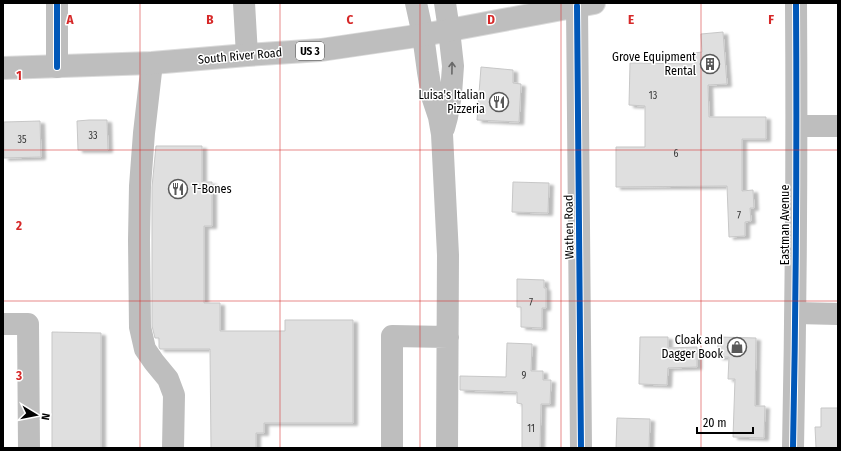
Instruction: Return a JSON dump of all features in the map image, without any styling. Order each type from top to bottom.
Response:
[{"type":"street","points":[[57,3],[57,67]]},
{"type":"street","points":[[244,3],[247,55]]},
{"type":"street","points":[[416,3],[423,35],[432,96],[442,134],[448,255],[447,448]]},
{"type":"street","points":[[442,134],[451,94],[453,66],[445,3]]},
{"type":"street","name":"Eastman Avenue","points":[[793,448],[796,313],[796,3]]},
{"type":"street","name":"South River Road","points":[[3,68],[152,63],[321,50],[423,35],[585,5]]},
{"type":"street","name":"Wathen Road","points":[[581,448],[585,5]]},
{"type":"street","points":[[152,63],[140,186],[140,327],[145,349],[168,379],[174,395],[173,448]]},
{"type":"street","points":[[797,126],[838,126]]},
{"type":"street","points":[[796,313],[838,314]]},
{"type":"street","points":[[3,324],[28,324],[29,448]]},
{"type":"street","points":[[392,448],[392,336],[448,336]]},
{"type":"building","points":[[723,32],[727,84],[708,85],[709,117],[766,117],[766,139],[742,139],[742,191],[753,190],[754,208],[750,208],[751,221],[745,222],[745,236],[729,237],[727,186],[616,187],[616,147],[645,147],[645,106],[629,105],[630,63],[695,64],[694,53],[702,52],[701,34]]},
{"type":"building","name":"Luisa's Italian Pizzeria","points":[[481,67],[513,70],[513,83],[521,84],[519,122],[477,120]]},
{"type":"building","points":[[107,120],[108,150],[78,150],[77,121]]},
{"type":"building","points":[[40,121],[41,157],[4,158],[4,122]]},
{"type":"building","points":[[156,146],[202,146],[202,182],[212,182],[212,226],[204,226],[204,303],[220,303],[220,331],[285,331],[285,320],[353,320],[353,423],[264,423],[264,433],[256,433],[256,448],[211,448],[210,349],[160,349],[159,338],[155,338],[152,326],[152,187]]},
{"type":"building","points":[[513,182],[549,183],[548,213],[512,212]]},
{"type":"building","points":[[517,279],[544,280],[544,288],[546,288],[546,308],[542,308],[542,328],[521,327],[521,307],[517,307]]},
{"type":"building","points":[[52,332],[101,333],[101,448],[52,448]]},
{"type":"building","points":[[640,337],[668,337],[668,348],[697,347],[697,367],[668,368],[667,385],[639,384]]},
{"type":"building","points":[[718,337],[756,338],[755,406],[765,406],[764,438],[733,437],[735,379],[728,379],[729,357],[718,357]]},
{"type":"building","points":[[507,343],[532,344],[531,371],[543,371],[543,380],[551,380],[550,404],[541,404],[540,448],[522,448],[522,404],[517,403],[517,392],[460,390],[460,376],[506,377]]},
{"type":"building","points":[[821,408],[838,408],[838,448],[816,448],[815,427],[821,427]]},
{"type":"building","points":[[617,418],[650,419],[649,448],[616,448]]},
{"type":"cycle path","points":[[57,3],[57,67]]},
{"type":"cycle path","points":[[793,448],[796,226],[796,3]]},
{"type":"cycle path","points":[[577,6],[581,448]]},
{"type":"place","name":"Grove Equipment Rental","points":[[710,64]]},
{"type":"place","name":"Luisa's Italian Pizzeria","points":[[499,102]]},
{"type":"place","name":"T-Bones","points":[[178,189]]},
{"type":"place","name":"Cloak and Dagger Book","points":[[737,347]]}]
